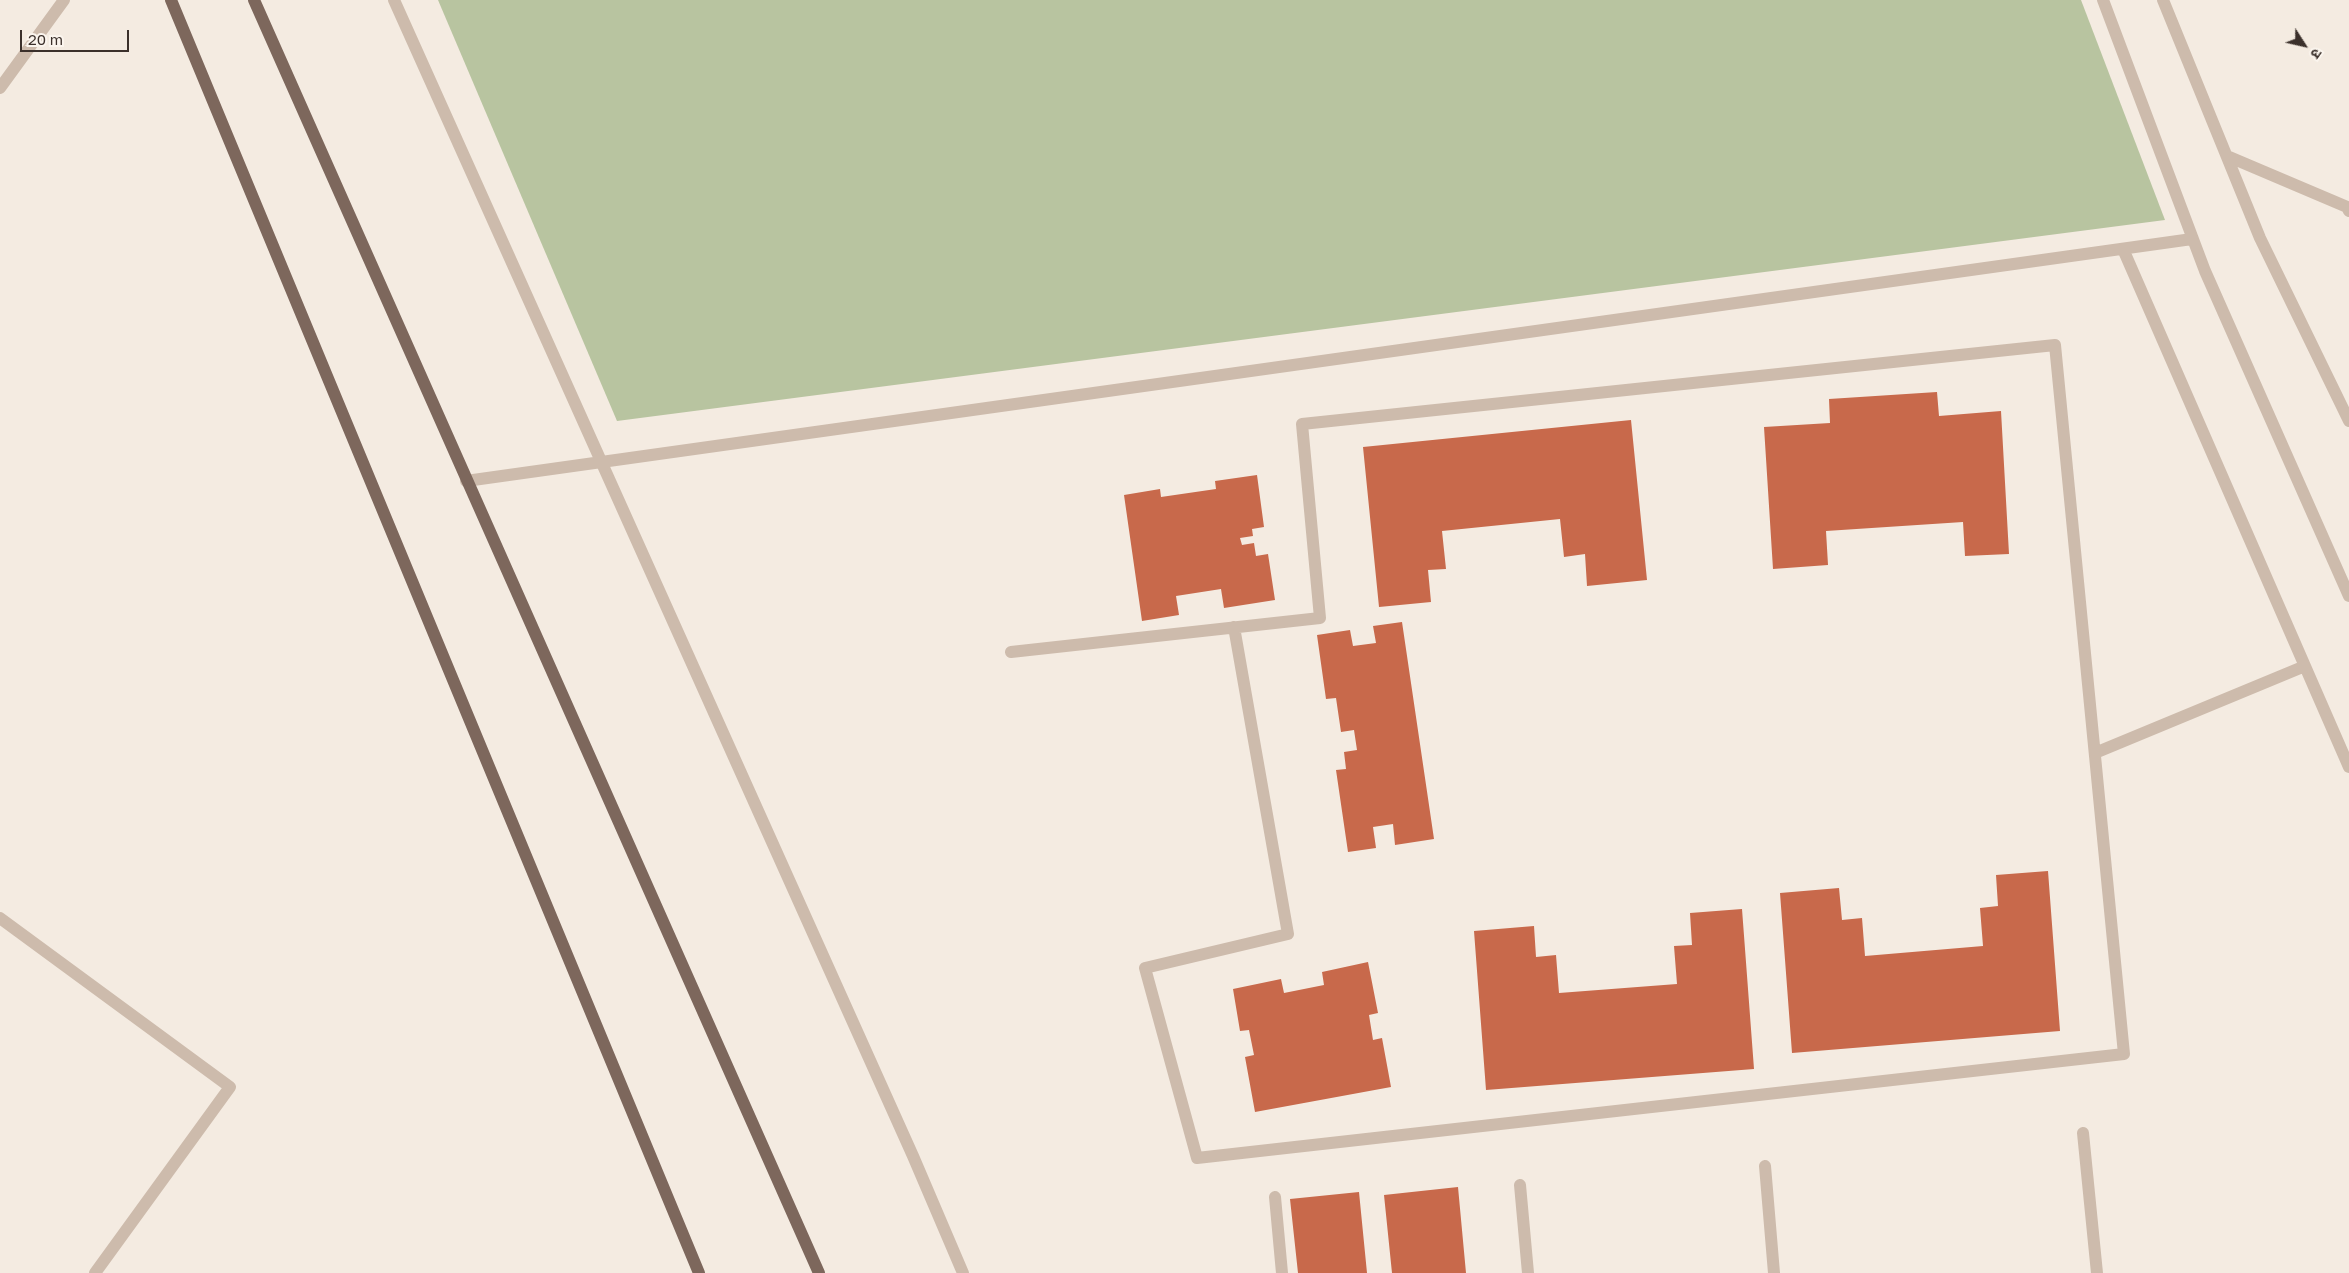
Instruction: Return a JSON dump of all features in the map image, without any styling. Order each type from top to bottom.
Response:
[{"type":"main road","points":[[171,0],[698,1273]]},
{"type":"main road","points":[[254,0],[819,1273]]},
{"type":"street","points":[[0,88],[64,0]]},
{"type":"street","points":[[394,0],[909,1147],[963,1273]]},
{"type":"street","points":[[2103,0],[2205,271],[2349,596]]},
{"type":"street","points":[[2163,0],[2260,238],[2349,421]]},
{"type":"street","points":[[2227,156],[2347,207],[2349,211]]},
{"type":"street","points":[[466,481],[2192,238]]},
{"type":"street","points":[[2123,249],[2349,767]]},
{"type":"street","points":[[1011,652],[1234,627],[1320,618],[1302,424],[2056,346],[2124,1054],[1197,1158],[1145,968],[1288,934],[1234,627]]},
{"type":"street","points":[[2095,753],[2305,666]]},
{"type":"street","points":[[0,918],[230,1088],[95,1273]]},
{"type":"street","points":[[2083,1133],[2096,1273]]},
{"type":"street","points":[[1765,1166],[1774,1273]]},
{"type":"street","points":[[1520,1185],[1528,1273]]},
{"type":"street","points":[[1275,1197],[1282,1273]]},
{"type":"green space","points":[[438,0],[2081,0],[2165,220],[617,421]]},
{"type":"building","points":[[1937,392],[1939,416],[2001,411],[2009,554],[1965,556],[1963,522],[1826,531],[1828,565],[1773,569],[1764,427],[1830,423],[1829,399]]},
{"type":"building","points":[[1631,420],[1647,580],[1587,586],[1585,554],[1564,557],[1560,519],[1442,531],[1446,569],[1428,570],[1431,602],[1379,607],[1363,447]]},
{"type":"building","points":[[1257,475],[1264,527],[1252,529],[1253,536],[1240,538],[1242,545],[1254,543],[1256,556],[1268,554],[1275,600],[1224,608],[1221,589],[1176,596],[1179,615],[1142,621],[1124,495],[1160,489],[1161,497],[1216,489],[1215,481]]},
{"type":"building","points":[[1402,622],[1434,839],[1395,845],[1393,824],[1373,827],[1376,848],[1348,852],[1336,770],[1346,769],[1344,752],[1357,750],[1354,730],[1341,732],[1336,698],[1326,699],[1317,635],[1350,630],[1353,646],[1376,643],[1373,626]]},
{"type":"building","points":[[2048,871],[2060,1031],[1792,1053],[1780,893],[1839,888],[1842,920],[1862,918],[1865,956],[1983,946],[1980,908],[1998,906],[1996,875]]},
{"type":"building","points":[[1742,909],[1754,1069],[1486,1090],[1474,931],[1534,926],[1536,957],[1556,955],[1559,993],[1677,984],[1674,946],[1692,945],[1690,913]]},
{"type":"building","points":[[1368,962],[1378,1013],[1369,1015],[1373,1040],[1382,1038],[1391,1087],[1255,1112],[1245,1057],[1254,1055],[1249,1030],[1240,1031],[1233,989],[1281,979],[1284,993],[1324,985],[1322,972]]},
{"type":"building","points":[[1458,1187],[1466,1273],[1392,1273],[1384,1195]]},
{"type":"building","points":[[1359,1192],[1367,1273],[1298,1273],[1290,1199]]}]
